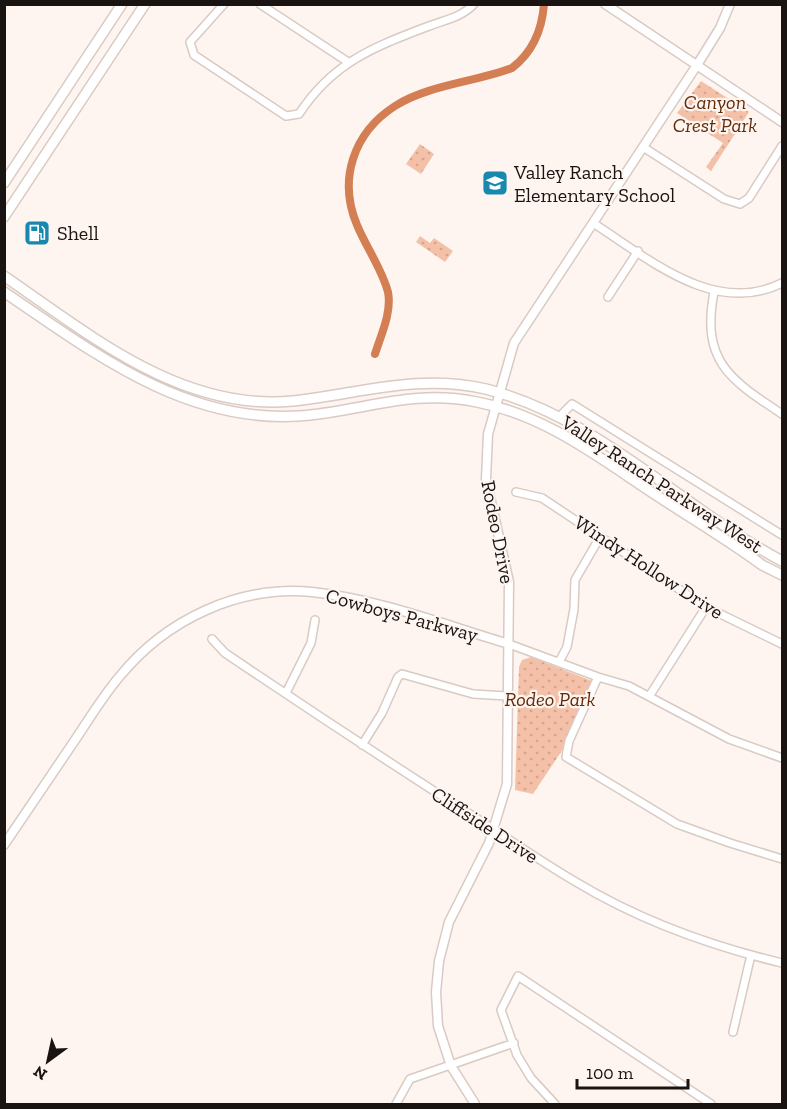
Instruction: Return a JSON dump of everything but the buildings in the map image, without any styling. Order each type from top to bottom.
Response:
[{"type":"main road","points":[[4,183],[122,4]]},
{"type":"main road","points":[[4,217],[145,4]]},
{"type":"main road","name":"Valley Ranch Parkway West","points":[[4,276],[114,350],[163,377],[232,400],[243,402],[301,400],[397,384],[447,383],[499,393],[587,431],[783,561]]},
{"type":"main road","name":"Valley Ranch Parkway West","points":[[4,292],[106,359],[158,389],[196,403],[242,413],[299,416],[397,399],[454,398],[496,406],[545,424],[783,575]]},
{"type":"main road","points":[[106,359],[114,350]]},
{"type":"main road","points":[[231,411],[232,400]]},
{"type":"main road","points":[[242,413],[243,402]]},
{"type":"main road","points":[[630,478],[639,466]]},
{"type":"main road","points":[[750,556],[758,546]]},
{"type":"street","points":[[224,4],[190,42],[194,55],[284,115],[292,117],[299,114],[333,72],[348,62],[394,39],[472,7]]},
{"type":"street","points":[[260,4],[348,62]]},
{"type":"street","points":[[605,4],[618,8],[697,65],[783,122]]},
{"type":"street","name":"Rodeo Drive","points":[[475,1104],[451,1066],[438,1026],[436,992],[439,961],[449,922],[476,873],[494,830],[507,784],[509,582],[486,479],[488,434],[514,343],[697,65],[720,28],[730,4]]},
{"type":"street","points":[[643,147],[724,199],[740,204],[749,198],[783,146]]},
{"type":"street","points":[[593,223],[676,276],[714,292],[736,294],[783,283]]},
{"type":"street","points":[[608,297],[638,251]]},
{"type":"street","points":[[714,292],[710,331],[720,361],[748,391],[783,414]]},
{"type":"street","points":[[559,417],[572,404],[783,535]]},
{"type":"street","name":"Windy Hollow Drive","points":[[516,492],[542,498],[706,607],[783,644]]},
{"type":"street","points":[[559,662],[567,646],[574,609],[575,580],[600,537]]},
{"type":"street","name":"Cowboys Parkway","points":[[4,845],[120,676],[153,642],[176,625],[210,608],[242,597],[270,592],[310,592],[347,598],[509,644],[650,695],[729,739],[783,758]]},
{"type":"street","points":[[650,695],[706,607]]},
{"type":"street","points":[[286,693],[311,643],[315,620]]},
{"type":"street","name":"Cliffside Drive","points":[[212,639],[225,653],[362,745],[577,883],[618,905],[678,930],[751,956],[783,963]]},
{"type":"street","points":[[362,745],[382,713],[398,677],[402,674],[473,694],[507,696]]},
{"type":"street","points":[[598,677],[569,741],[566,757],[677,824],[783,859]]},
{"type":"street","points":[[733,1032],[751,956]]},
{"type":"street","points":[[555,1104],[531,1078],[517,1055],[501,1010],[518,976],[711,1104]]},
{"type":"street","points":[[396,1104],[410,1079],[514,1043]]},
{"type":"green space","name":"Canyon Crest Park","points":[[701,81],[749,112],[711,171],[706,167],[723,143],[677,113]]},
{"type":"green space","points":[[420,144],[434,154],[421,174],[406,164]]},
{"type":"green space","points":[[420,236],[430,243],[434,238],[453,251],[445,262],[416,242]]},
{"type":"green space","name":"Rodeo Park","points":[[531,657],[592,681],[567,743],[533,794],[515,790],[519,667],[522,660]]},
{"type":"waterway","points":[[375,354],[385,323],[389,300],[382,275],[351,208],[350,175],[353,159],[360,144],[381,117],[408,99],[437,88],[512,68],[531,48],[539,32],[544,4]]},
{"type":"place","name":"Valley Ranch Elementary School","points":[[495,183]]},
{"type":"place","name":"Shell","points":[[37,233]]}]
